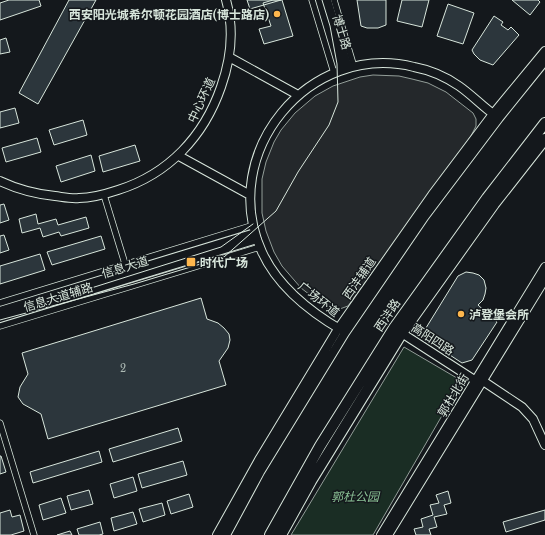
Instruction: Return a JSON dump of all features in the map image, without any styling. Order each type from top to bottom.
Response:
[{"type":"highway","name":"西沣路","points":[[270,535],[320,446],[487,198],[545,123]]},
{"type":"highway","name":"西沣路","points":[[281,535],[398,330],[545,139]]},
{"type":"street","name":"中心环道","points":[[0,181],[12,187],[40,194],[80,198],[104,195],[142,181],[179,156],[199,132],[210,114],[224,80],[230,57],[230,21],[226,0]]},
{"type":"street","points":[[312,0],[344,69]]},
{"type":"street","name":"博士路","points":[[320,0],[344,69]]},
{"type":"street","name":"博士路","points":[[327,0],[344,69]]},
{"type":"street","points":[[334,0],[344,69]]},
{"type":"street","name":"西沣辅道","points":[[217,535],[260,458],[342,331],[496,116],[545,51]]},
{"type":"street","points":[[230,57],[298,95]]},
{"type":"street","name":"西沣辅道","points":[[496,116],[545,62]]},
{"type":"street","name":"广场环道","points":[[342,331],[300,302],[291,293],[277,276],[257,236],[250,195],[253,171],[266,134],[280,113],[298,95],[323,78],[344,69],[375,63],[390,63],[415,67],[434,73],[459,86],[496,116]]},
{"type":"street","points":[[179,156],[250,195]]},
{"type":"street","points":[[104,195],[127,272]]},
{"type":"street","name":"信息大道","points":[[0,312],[127,272],[257,236]]},
{"type":"street","name":"信息大道辅路","points":[[0,326],[257,236]]},
{"type":"street","name":"郭杜北街","points":[[382,535],[543,279],[545,267]]},
{"type":"street","name":"信息大道","points":[[0,318],[127,272]]},
{"type":"street","name":"信息大道辅路","points":[[0,303],[127,272]]},
{"type":"street","name":"高阳四路","points":[[398,330],[522,407],[533,419],[545,445]]},
{"type":"street","name":"西沣辅道","points":[[226,535],[260,472],[342,331]]},
{"type":"street","name":"郭杜北街","points":[[388,535],[479,381]]},
{"type":"street","points":[[0,423],[1,432],[34,535]]},
{"type":"green space","name":"郭杜公园","points":[[404,347],[462,381],[373,535],[291,535]]},
{"type":"shaded area","name":"时代广场","points":[[373,75],[399,76],[428,83],[446,92],[473,113],[476,119],[476,126],[471,136],[348,306],[337,310],[327,308],[301,288],[282,266],[274,252],[266,231],[262,213],[262,179],[266,162],[274,142],[281,130],[295,113],[315,96],[333,86],[360,77]]},
{"type":"building","points":[[9,0],[39,0],[41,6],[0,20],[0,3]]},
{"type":"building","points":[[69,0],[96,0],[38,104],[19,93]]},
{"type":"building","points":[[247,0],[281,0],[250,9]]},
{"type":"building","name":"西安阳光城希尔顿花园酒店(博士路店)","points":[[273,0],[282,0],[293,36],[264,44],[259,29],[271,26],[263,3]]},
{"type":"building","points":[[357,0],[386,0],[386,25],[378,28],[367,28],[361,26]]},
{"type":"building","points":[[402,0],[429,0],[422,27],[397,21]]},
{"type":"building","points":[[512,0],[538,0],[540,2],[530,15]]},
{"type":"building","points":[[448,4],[474,13],[463,44],[437,36]]},
{"type":"building","points":[[494,16],[503,22],[501,25],[508,30],[511,27],[519,35],[493,65],[480,60],[472,50]]},
{"type":"building","points":[[6,38],[10,52],[0,54],[0,40]]},
{"type":"building","points":[[15,108],[19,123],[0,128],[0,112]]},
{"type":"building","points":[[83,120],[87,135],[54,145],[49,130]]},
{"type":"building","points":[[37,138],[41,152],[6,162],[2,148]]},
{"type":"building","points":[[135,145],[140,161],[103,172],[99,156]]},
{"type":"building","points":[[91,155],[95,171],[61,182],[56,166]]},
{"type":"building","points":[[4,204],[9,220],[0,223],[0,205]]},
{"type":"building","points":[[36,214],[38,224],[56,219],[58,225],[86,217],[89,228],[61,236],[59,232],[43,237],[40,228],[22,233],[19,219]]},
{"type":"building","points":[[4,235],[9,250],[0,253],[0,236]]},
{"type":"building","points":[[101,236],[105,249],[52,265],[47,252]]},
{"type":"building","points":[[40,254],[45,270],[0,284],[0,266]]},
{"type":"building","name":"泸登堡会所","points":[[466,272],[479,275],[484,280],[486,288],[485,294],[483,300],[478,305],[497,322],[472,360],[462,363],[421,336],[458,276]]},
{"type":"building","points":[[201,298],[207,319],[218,323],[229,334],[230,340],[228,348],[219,361],[226,385],[48,439],[41,414],[23,404],[18,397],[20,387],[28,374],[22,353]]},
{"type":"building","points":[[178,428],[182,441],[113,462],[109,449]]},
{"type":"building","points":[[99,451],[102,462],[33,483],[30,472]]},
{"type":"building","points":[[0,456],[6,472],[0,474]]},
{"type":"building","points":[[183,461],[187,475],[142,488],[138,474]]},
{"type":"building","points":[[133,477],[137,491],[114,498],[110,484]]},
{"type":"building","points":[[89,490],[93,504],[71,510],[67,496]]},
{"type":"building","points":[[448,491],[451,503],[444,505],[447,514],[434,517],[437,527],[429,529],[431,535],[416,535],[414,529],[423,527],[421,519],[433,515],[430,505],[439,503],[436,495]]},
{"type":"building","points":[[189,494],[193,507],[171,514],[167,501]]},
{"type":"building","points":[[61,498],[66,513],[43,520],[39,505]]},
{"type":"building","points":[[162,503],[165,515],[143,522],[139,509]]},
{"type":"building","points":[[10,510],[12,517],[20,515],[24,531],[11,535],[0,535],[0,513]]},
{"type":"building","points":[[545,510],[545,520],[506,532],[503,522]]},
{"type":"building","points":[[133,512],[137,524],[114,531],[111,518]]},
{"type":"building","points":[[100,522],[103,534],[79,535],[77,529]]},
{"type":"building","points":[[70,531],[72,535],[57,535]]},
{"type":"tram line","points":[[0,320],[134,284],[224,257],[276,211],[298,172],[329,125],[338,102],[337,64],[330,26],[322,0]]},
{"type":"tram line","points":[[47,302],[221,247],[253,224]]},
{"type":"place","name":"西安阳光城希尔顿花园酒店(博士路店)","points":[[277,14]]},
{"type":"place","name":"时代广场","points":[[191,262]]},
{"type":"place","name":"泸登堡会所","points":[[461,314]]}]
